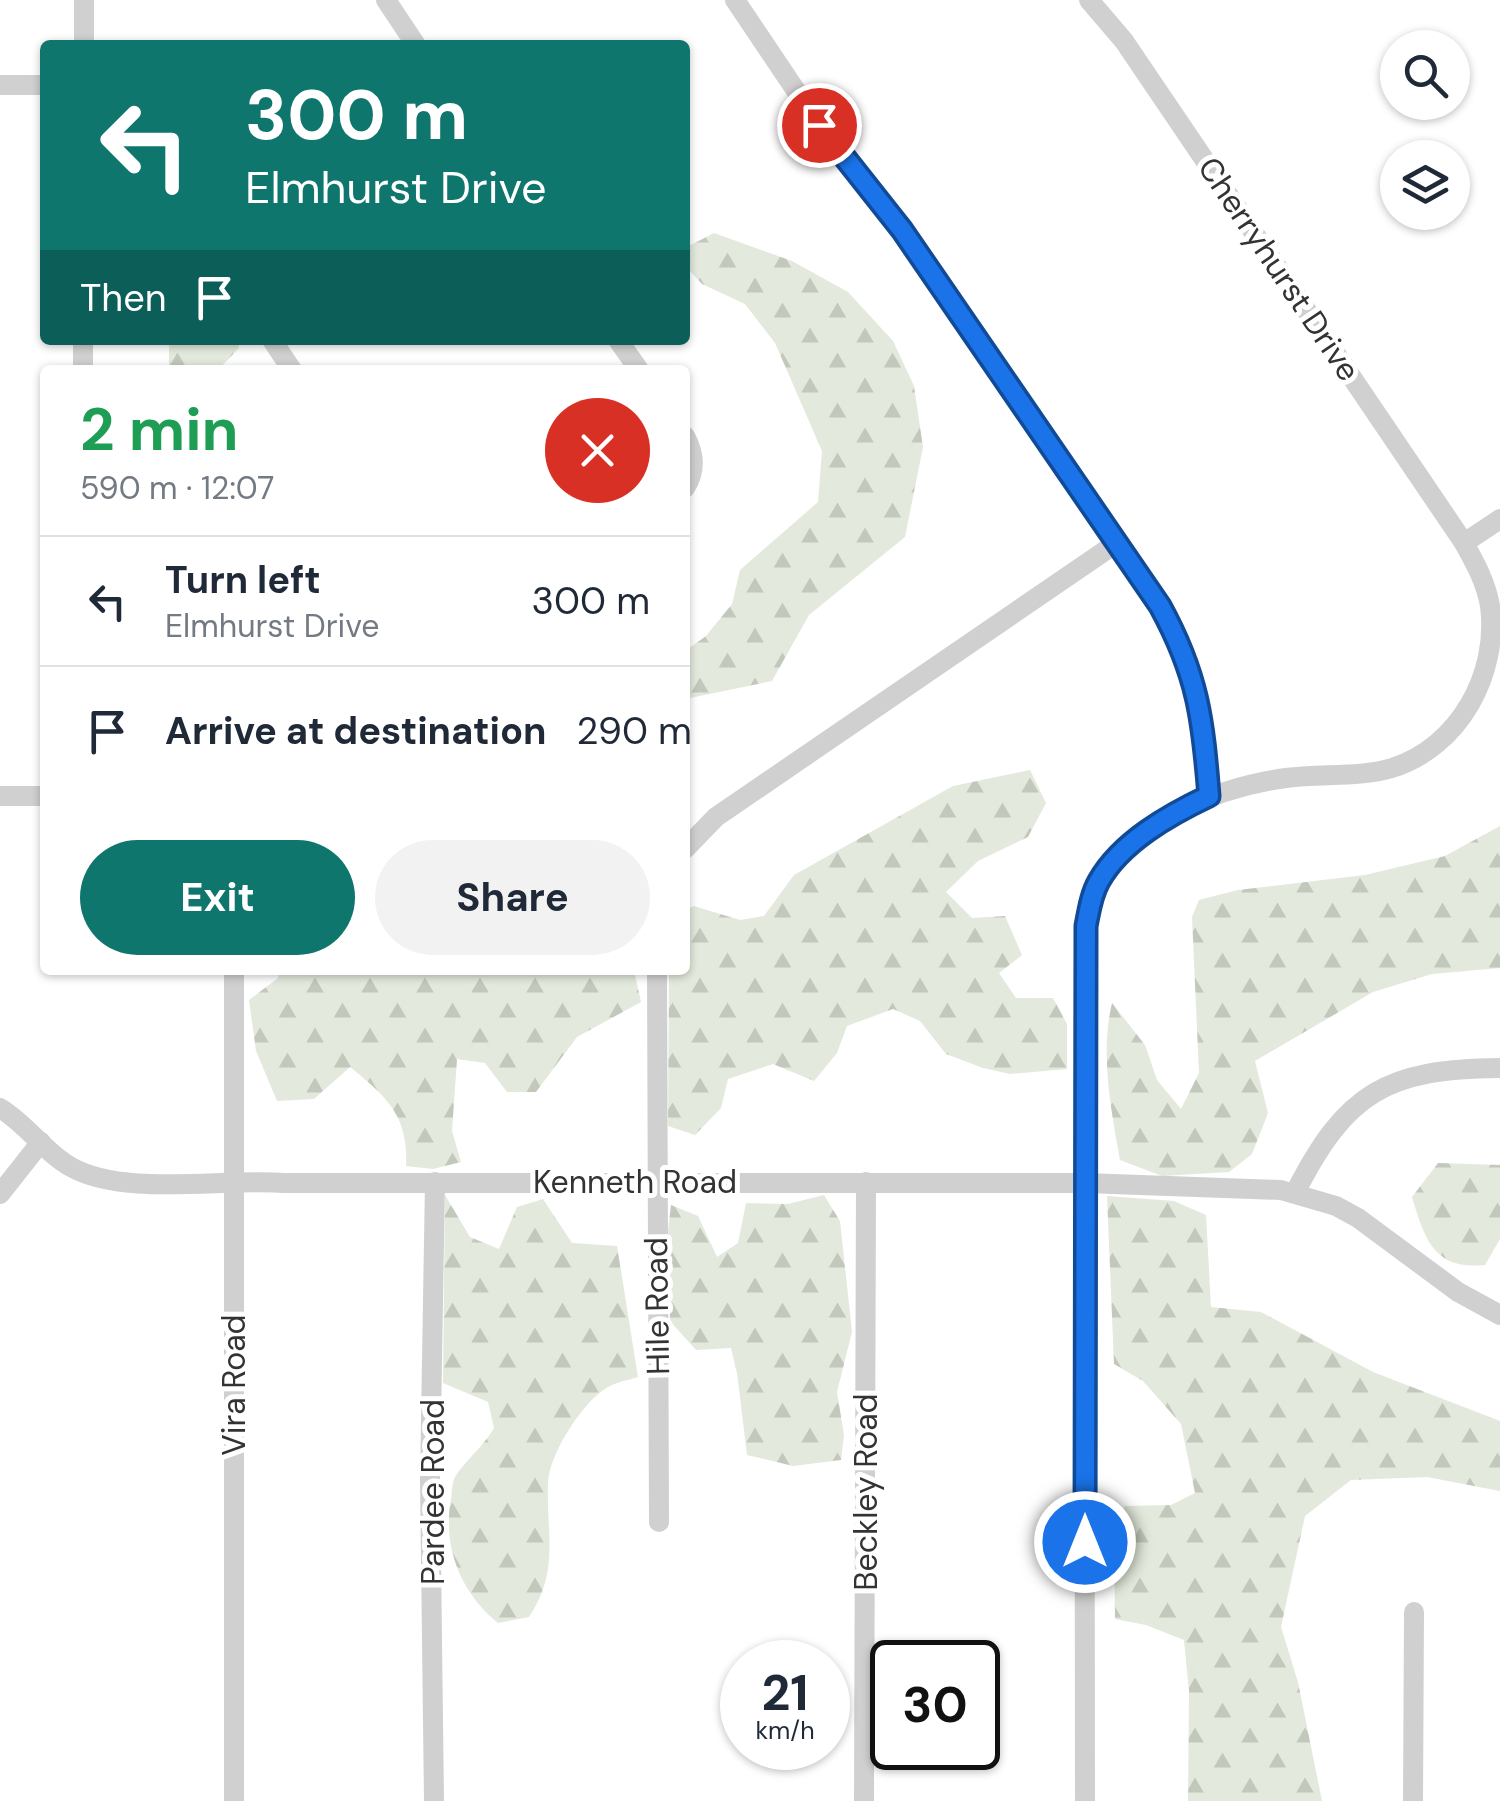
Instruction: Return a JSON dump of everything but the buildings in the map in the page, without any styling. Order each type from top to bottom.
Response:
[{"type":"street","points":[[84,0],[84,40]]},
{"type":"street","points":[[386,0],[413,40]]},
{"type":"street","points":[[735,0],[819,125],[902,230],[1160,606],[1184,653],[1203,721],[1209,796]]},
{"type":"street","name":"Cherryhurst Drive","points":[[1085,1801],[1084,963],[1091,902],[1098,882],[1134,841],[1209,796],[1246,784],[1382,770],[1409,761],[1438,741],[1477,692],[1491,636],[1490,605],[1483,578],[1464,543],[1134,56],[1088,0]]},
{"type":"street","points":[[0,86],[40,86]]},
{"type":"street","points":[[690,450],[694,461],[690,479]]},
{"type":"street","points":[[1464,543],[1500,518]]},
{"type":"street","points":[[690,845],[716,817],[1115,544]]},
{"type":"street","points":[[0,796],[40,796]]},
{"type":"street","name":"Vira Road","points":[[234,975],[234,1801]]},
{"type":"street","name":"Hile Road","points":[[657,975],[660,1522]]},
{"type":"street","points":[[1295,1193],[1330,1130],[1369,1096],[1408,1077],[1429,1072],[1500,1068]]},
{"type":"street","name":"Kenneth Road","points":[[0,1108],[74,1169],[112,1180],[209,1184],[234,1180],[284,1184],[1085,1183],[1244,1187],[1295,1193],[1336,1206],[1358,1218],[1458,1292],[1500,1315]]},
{"type":"street","points":[[0,1194],[41,1142]]},
{"type":"street","name":"Pardee Road","points":[[434,1182],[430,1479],[434,1801]]},
{"type":"street","name":"Beckley Road","points":[[864,1801],[866,1182]]},
{"type":"street","points":[[1413,1801],[1414,1612]]},
{"type":"green space","points":[[714,233],[792,261],[848,292],[893,341],[914,386],[923,447],[905,537],[809,615],[772,681],[690,698],[690,647],[706,636],[732,604],[740,570],[818,502],[822,451],[775,343],[745,304],[702,284],[690,271],[690,245]]},
{"type":"green space","points":[[169,346],[239,348],[223,365],[169,365]]},
{"type":"green space","points":[[1030,770],[1046,803],[1028,837],[978,861],[946,892],[972,918],[1005,916],[1022,955],[999,973],[1016,998],[1053,998],[1067,1024],[1067,1069],[1010,1074],[983,1068],[946,1054],[920,1021],[893,1009],[847,1026],[837,1053],[814,1081],[773,1064],[728,1079],[721,1108],[695,1135],[668,1126],[669,975],[690,975],[690,908],[740,920],[764,916],[794,875],[953,786]]},
{"type":"green space","points":[[1500,826],[1500,968],[1432,974],[1373,992],[1255,1061],[1268,1113],[1252,1154],[1229,1172],[1162,1176],[1120,1160],[1107,1061],[1112,1003],[1145,1045],[1157,1080],[1181,1109],[1199,1073],[1192,917],[1199,900],[1238,890],[1365,875],[1445,856]]},
{"type":"green space","points":[[635,975],[641,1002],[577,1037],[536,1092],[507,1092],[485,1063],[457,1059],[452,1131],[461,1162],[433,1169],[406,1166],[404,1134],[393,1109],[350,1067],[314,1099],[277,1101],[256,1051],[249,1000],[278,978]]},
{"type":"green space","points":[[1438,1163],[1500,1165],[1500,1239],[1485,1265],[1454,1263],[1427,1239],[1412,1197]]},
{"type":"green space","points":[[445,1195],[470,1237],[499,1249],[517,1207],[543,1199],[572,1243],[617,1246],[638,1377],[611,1385],[598,1394],[561,1444],[548,1483],[549,1552],[545,1584],[529,1617],[498,1623],[464,1583],[449,1534],[454,1479],[494,1428],[488,1402],[443,1383]]},
{"type":"green space","points":[[824,1195],[840,1221],[852,1332],[837,1392],[844,1435],[841,1460],[793,1466],[747,1455],[731,1348],[696,1350],[670,1321],[667,1239],[671,1205],[698,1216],[717,1257],[738,1243],[746,1203],[788,1204]]},
{"type":"green space","points":[[1107,1196],[1174,1201],[1206,1215],[1211,1307],[1261,1312],[1373,1372],[1500,1421],[1500,1491],[1427,1477],[1351,1480],[1305,1516],[1281,1627],[1298,1682],[1322,1801],[1188,1801],[1189,1691],[1184,1640],[1146,1625],[1115,1619],[1114,1532],[1125,1506],[1171,1505],[1195,1493],[1181,1424],[1143,1381],[1114,1364]]},
{"type":"route","points":[[819,125],[902,230],[1160,606],[1184,653],[1203,721],[1209,796],[1134,841],[1113,863],[1098,882],[1086,926],[1085,1542]]}]
